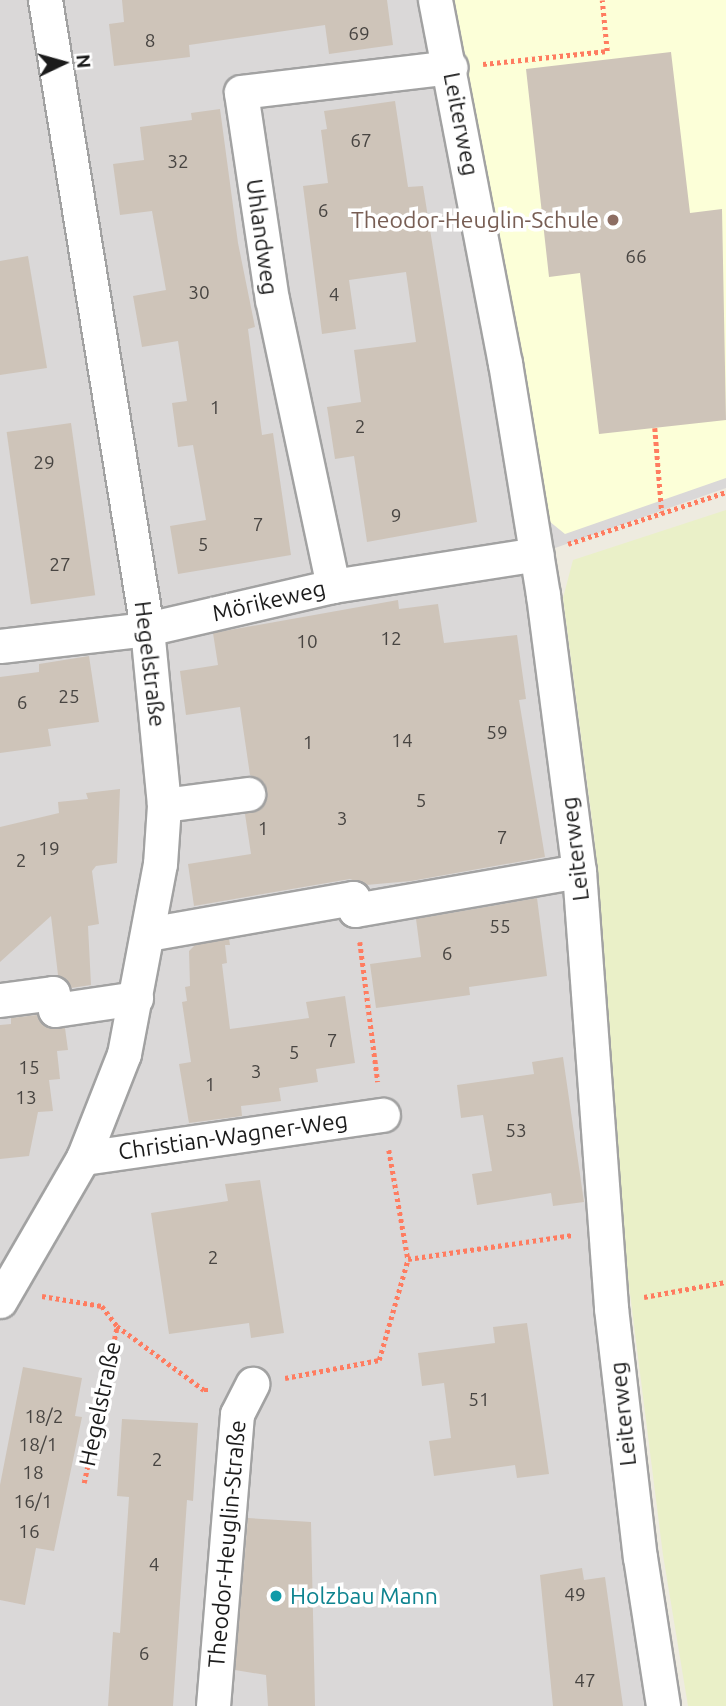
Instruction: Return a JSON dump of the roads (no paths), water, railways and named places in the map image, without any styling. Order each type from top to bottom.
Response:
[{"type":"street","name":"Hegelstraße","points":[[4,1296],[83,1158],[124,1055],[148,934],[164,805],[147,629],[45,0]]},
{"type":"street","name":"Leiterweg","points":[[435,0],[451,67],[537,554],[579,871],[611,1308],[640,1558],[663,1706]]},
{"type":"street","name":"Uhlandweg","points":[[333,586],[272,300],[242,92],[451,67]]},
{"type":"street","name":"Mörikeweg","points":[[0,646],[147,629],[333,586],[537,554]]},
{"type":"street","points":[[164,805],[248,794]]},
{"type":"street","points":[[148,934],[353,898],[355,910],[579,871]]},
{"type":"street","points":[[0,1000],[53,993],[55,1010],[136,998]]},
{"type":"street","name":"Christian-Wagner-Weg","points":[[83,1158],[383,1115]]},
{"type":"street","name":"Theodor-Heuglin-Straße","points":[[213,1706],[237,1414],[252,1384]]},
{"type":"place","name":"Theodor-Heuglin-Schule","points":[[613,220]]},
{"type":"place","name":"Holzbau Mann","points":[[276,1596]]}]
